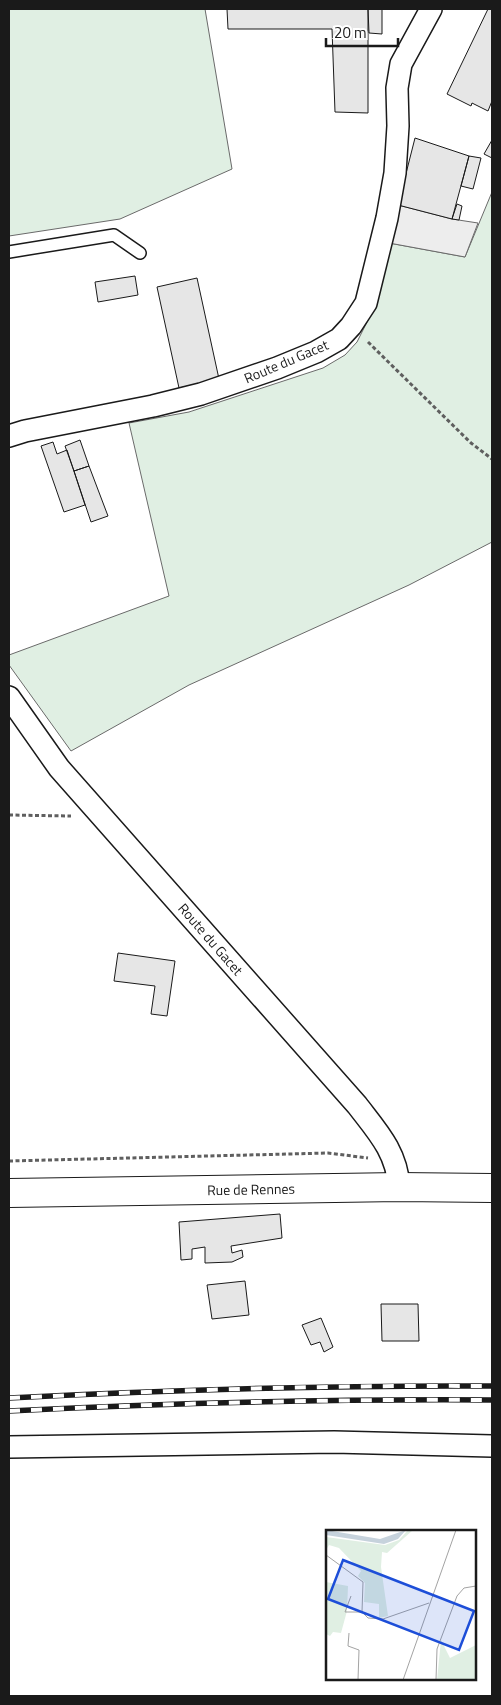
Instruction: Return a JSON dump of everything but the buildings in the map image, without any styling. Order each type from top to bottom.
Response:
[{"type":"main road","name":"Rue de Rennes","points":[[9,1193],[397,1174],[492,1188]]},
{"type":"street","name":"Route du Gacet","points":[[9,436],[24,431],[153,406],[201,394],[277,368],[316,352],[339,339],[351,326],[366,303],[387,218],[395,173],[398,126],[397,88],[401,64],[431,9]]},
{"type":"street","name":"Route du Gacet","points":[[9,697],[59,768],[357,1105],[389,1147],[397,1174]]},
{"type":"street","points":[[9,1447],[324,1442],[492,1446]]},
{"type":"lane","points":[[9,252],[114,235],[140,253]]},
{"type":"path","points":[[351,326],[471,442],[492,459]]},
{"type":"path","points":[[9,815],[103,817]]},
{"type":"path","points":[[9,1161],[328,1153],[397,1174]]},
{"type":"green space","points":[[9,9],[205,9],[232,169],[120,219],[9,236]]},
{"type":"green space","points":[[492,192],[492,542],[409,585],[189,685],[71,751],[9,665],[9,655],[169,596],[129,423],[189,412],[323,368],[345,355],[357,342],[372,312],[389,243],[465,257]]},
{"type":"shaded area","points":[[398,205],[452,219],[478,223],[465,257],[389,243]]},
{"type":"railway","points":[[9,1398],[371,1386],[492,1386]]},
{"type":"railway","points":[[9,1411],[251,1402],[492,1400]]}]
